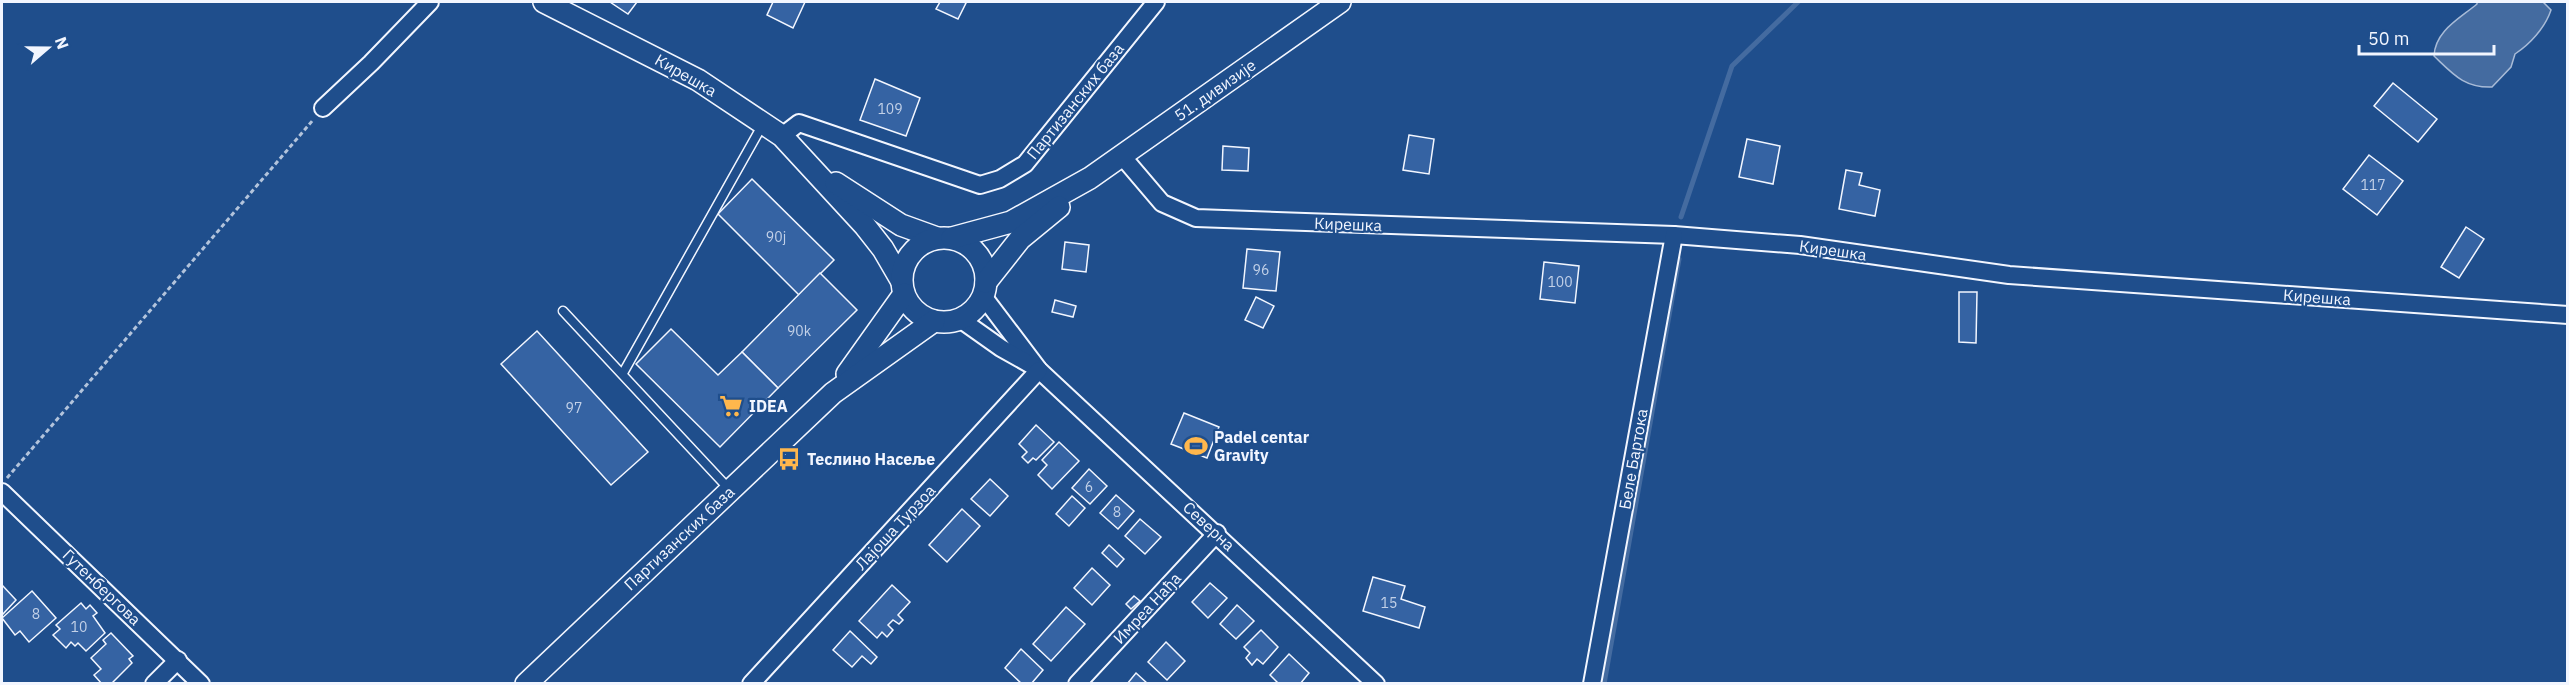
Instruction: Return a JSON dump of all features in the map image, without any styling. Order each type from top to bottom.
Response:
[{"type":"street","points":[[323,108],[371,63],[430,2]]},
{"type":"street","name":"Кирешка","points":[[544,2],[698,80],[782,136],[877,241],[903,287]]},
{"type":"street","name":"Партизанских база","points":[[782,136],[800,123],[980,185],[1000,179],[1025,164],[1156,2]]},
{"type":"street","name":"51. дивизије","points":[[945,238],[1011,222],[1090,178],[1340,2]]},
{"type":"street","name":"Кирешка","points":[[1122,156],[1162,203],[1196,218],[1674,235],[1800,246],[2010,275],[2568,315]]},
{"type":"street","name":"Кирешка","points":[[815,171],[901,225],[945,238]]},
{"type":"street","name":"51. дивизије","points":[[985,289],[1020,239],[1090,178]]},
{"type":"street","name":"Беле Бартока","points":[[1592,684],[1674,235]]},
{"type":"street","points":[[945,238],[966,243],[977,253],[984,267],[985,289],[974,310],[960,319],[934,321],[919,314],[903,287],[904,265],[912,252],[923,242],[945,238]]},
{"type":"street","name":"Партизанских база","points":[[833,393],[903,287]]},
{"type":"street","name":"Северна","points":[[985,289],[1039,370]]},
{"type":"street","name":"Северна","points":[[960,319],[1000,348],[1039,370],[1217,533],[1376,684]]},
{"type":"street","name":"Партизанских база","points":[[526,684],[833,393],[934,321]]},
{"type":"street","name":"Лајоша Турзоа","points":[[751,684],[1039,370]]},
{"type":"street","name":"Гутенбергова","points":[[2,492],[201,684]]},
{"type":"street","name":"Имреа Нађа","points":[[1077,684],[1217,533]]},
{"type":"street","points":[[153,684],[178,660]]},
{"type":"lane","points":[[623,373],[763,124]]},
{"type":"lane","points":[[563,311],[731,490]]},
{"type":"path","points":[[2,483],[323,108]]},
{"type":"water","points":[[2477,2],[2543,2],[2551,10],[2541,29],[2515,54],[2511,67],[2492,87],[2474,85],[2460,79],[2434,56],[2435,47],[2443,33]]},
{"type":"building","points":[[610,2],[637,2],[628,14]]},
{"type":"building","points":[[773,2],[805,2],[793,28],[767,15]]},
{"type":"building","points":[[940,2],[966,3],[958,19],[936,9]]},
{"type":"building","points":[[875,79],[920,98],[906,136],[860,120]]},
{"type":"building","points":[[2393,83],[2437,119],[2418,142],[2374,106]]},
{"type":"building","points":[[1409,135],[1434,139],[1429,174],[1403,170]]},
{"type":"building","points":[[1747,139],[1780,146],[1773,184],[1739,177]]},
{"type":"building","points":[[1223,146],[1249,148],[1248,171],[1222,170]]},
{"type":"building","points":[[2369,155],[2403,181],[2377,215],[2343,189]]},
{"type":"building","points":[[1846,170],[1862,173],[1859,185],[1880,190],[1875,216],[1839,209]]},
{"type":"building","points":[[752,179],[834,260],[799,295],[718,214]]},
{"type":"building","points":[[2466,227],[2484,239],[2459,278],[2441,267]]},
{"type":"building","points":[[1065,242],[1089,245],[1086,272],[1062,269]]},
{"type":"building","points":[[1247,249],[1280,252],[1276,291],[1243,288]]},
{"type":"building","points":[[1544,262],[1579,266],[1575,303],[1540,299]]},
{"type":"building","points":[[820,273],[857,310],[778,388],[742,352]]},
{"type":"building","points":[[1959,292],[1977,292],[1976,343],[1959,342]]},
{"type":"building","points":[[1256,297],[1274,306],[1263,328],[1245,320]]},
{"type":"building","points":[[1055,300],[1076,306],[1073,317],[1052,312]]},
{"type":"building","points":[[671,329],[718,375],[742,352],[778,388],[720,447],[636,364]]},
{"type":"building","points":[[537,331],[648,452],[611,485],[501,364]]},
{"type":"building","points":[[1184,413],[1219,427],[1207,458],[1171,444]]},
{"type":"building","points":[[1036,425],[1054,442],[1036,460],[1033,458],[1028,463],[1022,457],[1027,452],[1019,444]]},
{"type":"building","points":[[1059,442],[1079,461],[1052,489],[1038,475],[1047,465],[1042,460]]},
{"type":"building","points":[[1089,469],[1107,486],[1090,504],[1072,488]]},
{"type":"building","points":[[990,479],[1008,496],[990,516],[971,499]]},
{"type":"building","points":[[1116,495],[1134,511],[1118,529],[1100,513]]},
{"type":"building","points":[[1072,496],[1085,508],[1069,526],[1056,514]]},
{"type":"building","points":[[962,509],[980,526],[947,562],[929,545]]},
{"type":"building","points":[[1140,519],[1161,537],[1145,554],[1125,536]]},
{"type":"building","points":[[1109,545],[1124,559],[1117,567],[1102,553]]},
{"type":"building","points":[[1092,568],[1110,585],[1092,605],[1074,588]]},
{"type":"building","points":[[1373,577],[1405,586],[1401,599],[1425,607],[1419,628],[1363,611]]},
{"type":"building","points":[[1210,583],[1227,598],[1208,618],[1192,602]]},
{"type":"building","points":[[2,585],[16,600],[2,615]]},
{"type":"building","points":[[892,585],[910,602],[898,615],[903,620],[899,624],[893,620],[888,625],[893,630],[887,637],[882,632],[877,638],[859,621]]},
{"type":"building","points":[[32,591],[56,618],[29,642],[20,631],[15,635],[2,618]]},
{"type":"building","points":[[1134,596],[1140,601],[1131,609],[1126,604]]},
{"type":"building","points":[[81,603],[86,609],[90,605],[97,613],[93,616],[105,633],[86,651],[78,643],[75,646],[71,642],[66,648],[53,635],[60,629],[56,625]]},
{"type":"building","points":[[1237,605],[1254,621],[1236,639],[1220,624]]},
{"type":"building","points":[[1066,607],[1085,624],[1051,661],[1033,644]]},
{"type":"building","points":[[1261,630],[1278,647],[1263,664],[1257,659],[1252,665],[1246,658],[1250,653],[1244,647]]},
{"type":"building","points":[[850,631],[877,657],[871,664],[862,656],[852,667],[833,650]]},
{"type":"building","points":[[111,633],[133,656],[129,659],[132,663],[111,684],[102,684],[94,675],[101,669],[91,658],[106,644],[103,640]]},
{"type":"building","points":[[1166,642],[1185,661],[1167,680],[1148,662]]},
{"type":"building","points":[[1021,649],[1043,670],[1031,684],[1022,684],[1005,668]]},
{"type":"building","points":[[1289,654],[1309,673],[1300,684],[1279,684],[1270,675]]},
{"type":"building","points":[[1136,673],[1148,684],[1127,684]]},
{"type":"waterway","points":[[1681,217],[1732,66],[1798,2]]},
{"type":"waterway","points":[[1604,684],[1679,259]]},
{"type":"place","name":"IDEA","points":[[731,406]]},
{"type":"place","name":"Padel centar Gravity","points":[[1196,446]]},
{"type":"place","name":"Теслино Насеље","points":[[789,459]]}]
